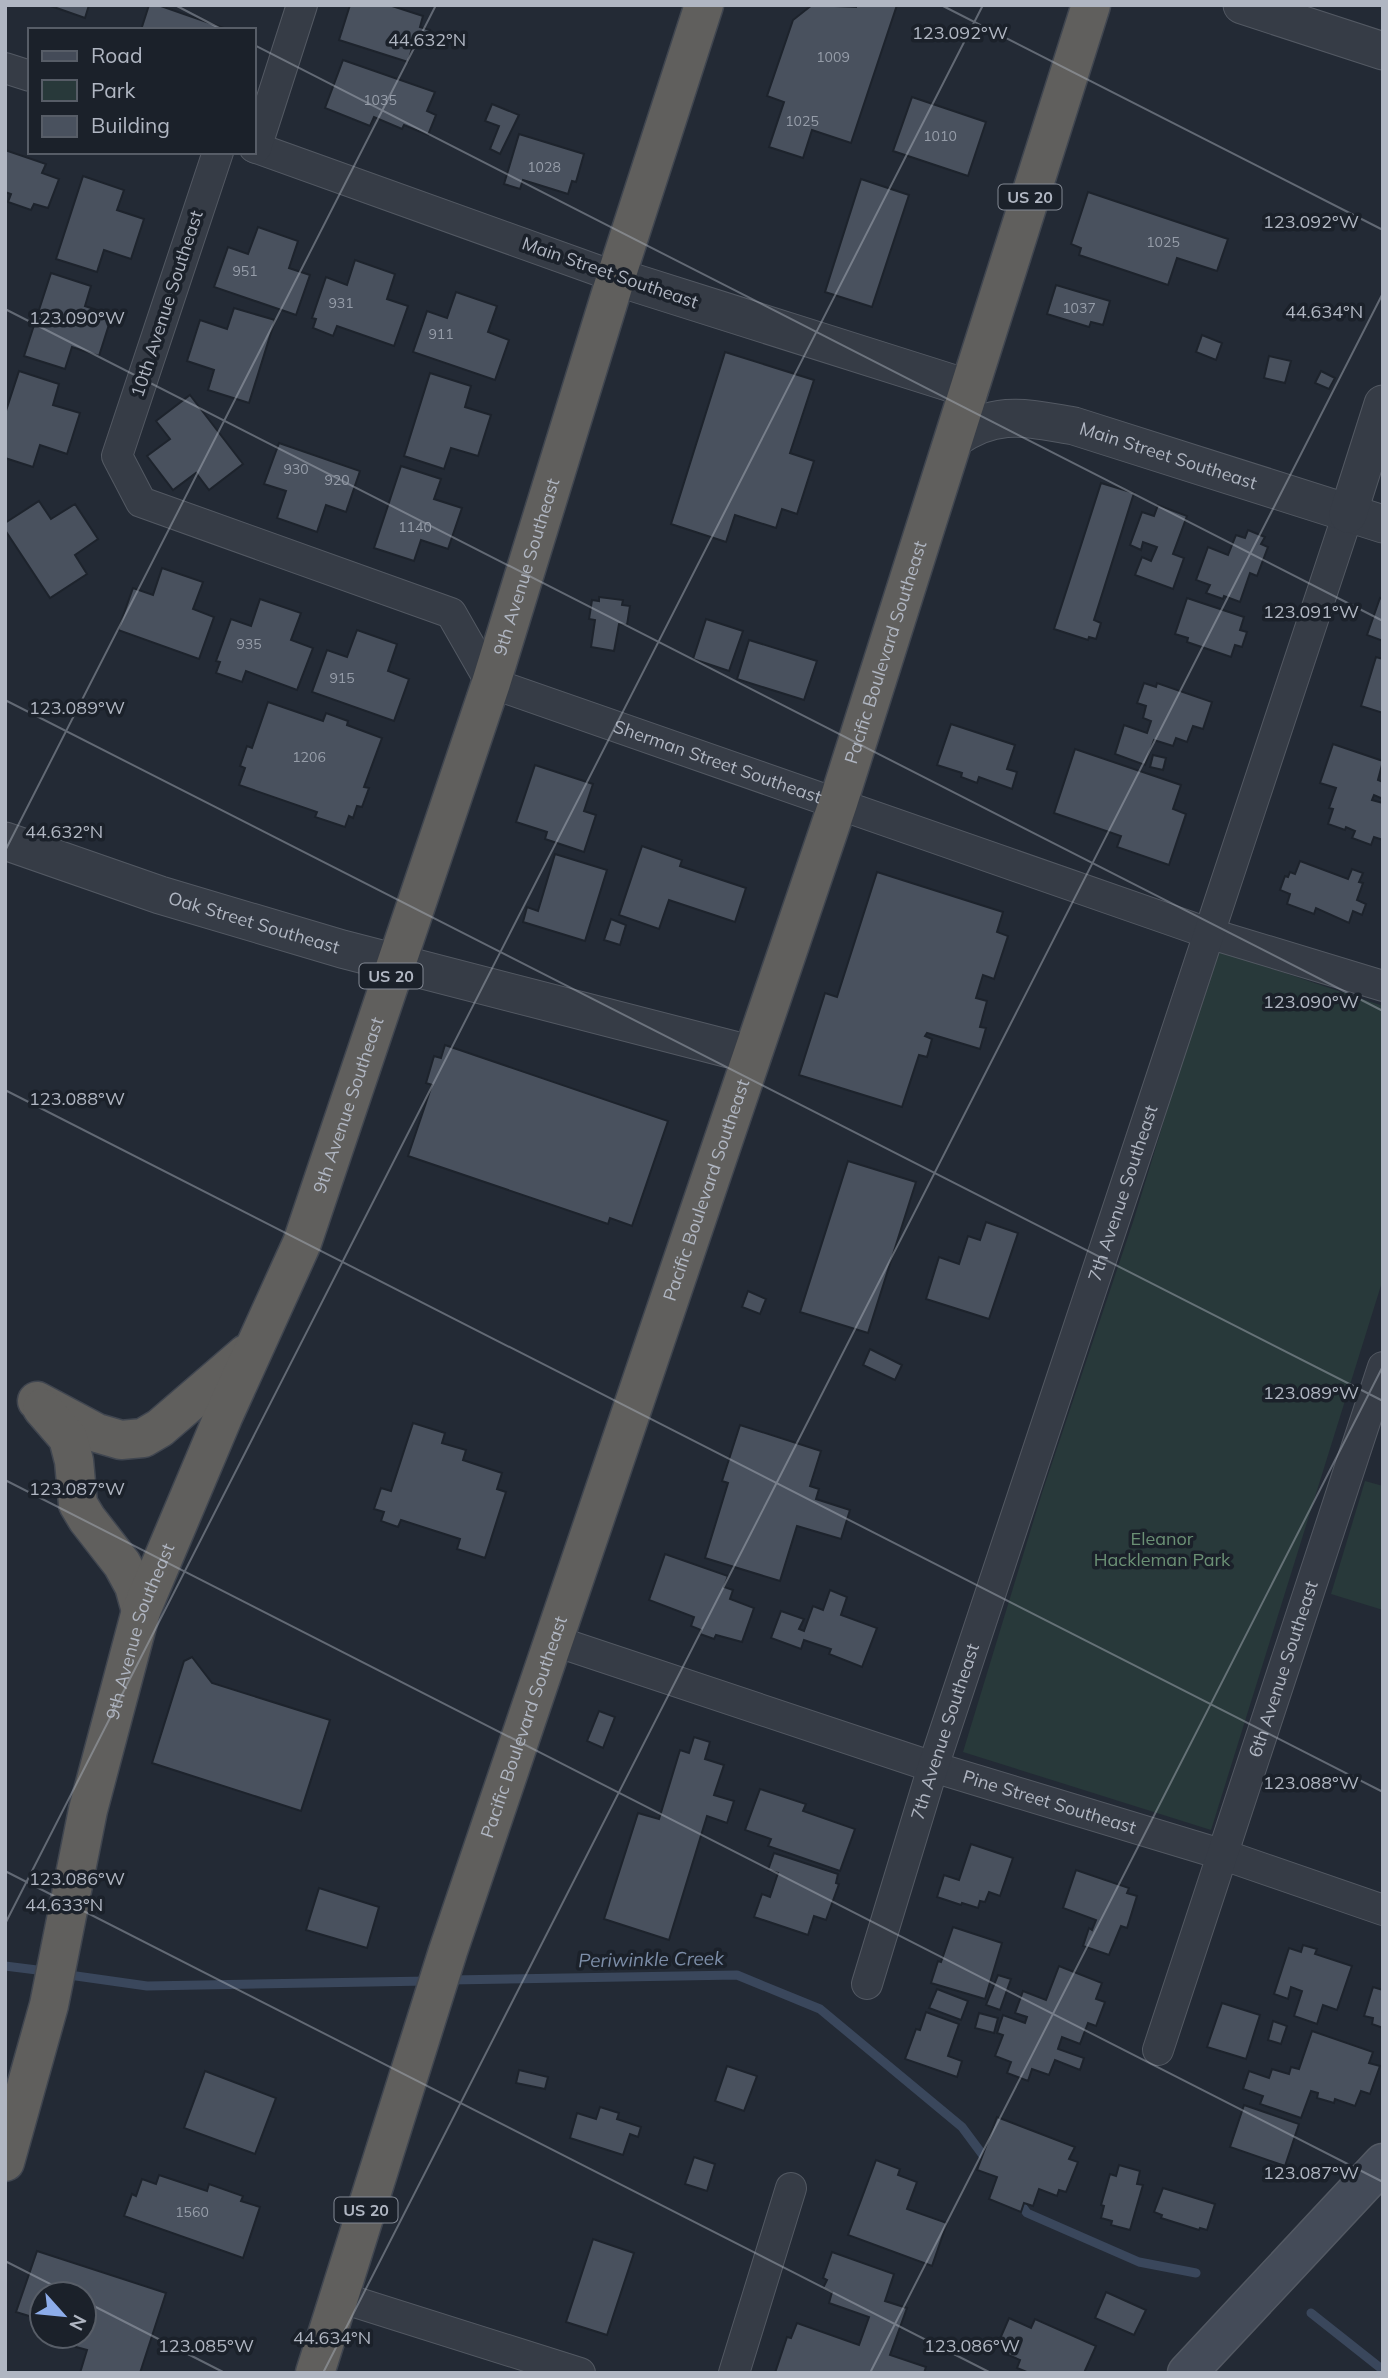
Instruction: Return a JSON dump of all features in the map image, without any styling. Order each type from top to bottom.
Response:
[{"type":"highway","name":"9th Avenue Southeast","points":[[5,2162],[50,2006],[88,1810],[141,1611],[302,1243],[491,682],[616,277],[704,5]]},
{"type":"highway","name":"Pacific Boulevard Southeast","points":[[315,2373],[449,1951],[838,803],[1091,5]]},
{"type":"highway","points":[[141,1611],[134,1586],[122,1564],[78,1504],[74,1461],[68,1438],[37,1401],[97,1433],[121,1440],[143,1438],[168,1422],[255,1346]]},
{"type":"main road","points":[[1187,2373],[1383,2164]]},
{"type":"street","points":[[256,144],[302,5]]},
{"type":"street","points":[[1242,5],[1383,51]]},
{"type":"street","points":[[5,68],[28,75]]},
{"type":"street","name":"Main Street Southeast","points":[[256,147],[616,277],[970,389]]},
{"type":"street","name":"10th Avenue Southeast","points":[[217,154],[117,456],[141,502],[451,613],[491,682]]},
{"type":"street","name":"7th Avenue Southeast","points":[[867,1984],[933,1767],[1383,404]]},
{"type":"street","name":"Main Street Southeast","points":[[954,439],[971,428],[1005,418],[1074,426],[1383,524]]},
{"type":"street","name":"Sherman Street Southeast","points":[[491,682],[1208,933],[1383,986]]},
{"type":"street","name":"Oak Street Southeast","points":[[5,841],[160,895],[395,964],[753,1055]]},
{"type":"street","name":"6th Avenue Southeast","points":[[1158,2050],[1383,1367]]},
{"type":"street","name":"Pine Street Southeast","points":[[555,1641],[933,1767],[1224,1856],[1383,1909]]},
{"type":"street","points":[[734,2373],[790,2188]]},
{"type":"street","points":[[339,2297],[580,2373]]},
{"type":"green space","name":"Eleanor Hackleman Park","points":[[1216,950],[1383,1006],[1383,1279],[1211,1830],[963,1752],[1042,1493],[1134,1219]]},
{"type":"green space","points":[[1365,1481],[1383,1486],[1383,1610],[1331,1594]]},
{"type":"building","points":[[48,5],[89,5],[85,18]]},
{"type":"building","points":[[149,5],[158,5],[224,28],[142,28]]},
{"type":"building","points":[[350,5],[389,5],[423,16],[420,27],[430,30],[425,46],[414,42],[408,62],[339,40]]},
{"type":"building","points":[[812,5],[897,5],[851,143],[812,130],[803,158],[769,147],[784,102],[767,96],[793,20]]},
{"type":"building","points":[[343,60],[435,92],[427,111],[436,115],[428,135],[404,125],[402,129],[374,117],[370,126],[325,108]]},
{"type":"building","points":[[912,97],[986,122],[968,176],[893,151]]},
{"type":"building","points":[[492,104],[519,115],[500,154],[490,149],[499,126],[485,121]]},
{"type":"building","points":[[519,134],[584,154],[576,182],[572,181],[568,194],[523,180],[520,189],[504,184]]},
{"type":"building","points":[[5,150],[46,164],[42,173],[59,179],[48,208],[34,204],[31,210],[8,202],[11,194],[5,192]]},
{"type":"building","points":[[83,176],[124,190],[117,210],[144,219],[131,259],[104,250],[97,272],[56,259]]},
{"type":"building","points":[[861,179],[909,195],[872,307],[825,292]]},
{"type":"building","points":[[1088,192],[1228,239],[1217,271],[1177,258],[1168,285],[1079,255],[1081,248],[1071,244]]},
{"type":"building","points":[[258,227],[298,241],[289,268],[310,275],[296,315],[214,287],[228,247],[248,254]]},
{"type":"building","points":[[355,260],[395,274],[387,299],[408,306],[394,346],[337,326],[333,336],[313,328],[316,319],[312,318],[326,277],[347,285]]},
{"type":"building","points":[[51,273],[91,286],[85,306],[112,315],[99,356],[72,347],[65,369],[24,356]]},
{"type":"building","points":[[1056,285],[1110,301],[1103,325],[1091,322],[1089,327],[1047,314]]},
{"type":"building","points":[[456,292],[497,306],[488,332],[509,340],[495,380],[413,352],[427,311],[447,318]]},
{"type":"building","points":[[234,308],[275,320],[249,403],[208,390],[214,370],[187,361],[200,320],[227,329]]},
{"type":"building","points":[[1202,335],[1222,343],[1216,360],[1196,352]]},
{"type":"building","points":[[725,352],[814,380],[790,453],[814,461],[797,514],[782,509],[776,528],[735,515],[726,542],[671,524]]},
{"type":"building","points":[[1269,356],[1291,361],[1285,383],[1264,378]]},
{"type":"building","points":[[19,371],[59,384],[53,405],[80,413],[67,454],[40,445],[33,467],[5,458],[5,414]]},
{"type":"building","points":[[1321,371],[1335,378],[1329,389],[1315,383]]},
{"type":"building","points":[[430,373],[471,386],[465,407],[491,415],[478,456],[451,448],[444,469],[404,456]]},
{"type":"building","points":[[190,395],[243,464],[209,490],[196,473],[173,490],[147,456],[170,439],[156,421]]},
{"type":"building","points":[[279,443],[360,471],[346,512],[326,505],[317,532],[277,518],[286,491],[264,484]]},
{"type":"building","points":[[401,466],[441,479],[434,499],[462,508],[448,549],[421,540],[414,561],[374,548]]},
{"type":"building","points":[[1101,483],[1134,493],[1094,620],[1101,623],[1096,639],[1089,637],[1088,640],[1054,629]]},
{"type":"building","points":[[39,501],[51,519],[75,504],[98,539],[75,555],[87,574],[50,598],[5,530],[5,523]]},
{"type":"building","points":[[1158,505],[1187,516],[1173,554],[1184,558],[1173,589],[1135,575],[1142,557],[1151,561],[1157,547],[1143,542],[1141,550],[1130,545],[1142,512],[1154,516]]},
{"type":"building","points":[[1248,530],[1265,537],[1261,544],[1268,547],[1257,576],[1250,573],[1240,602],[1206,593],[1210,585],[1196,580],[1208,547],[1228,555],[1236,535],[1245,538]]},
{"type":"building","points":[[162,568],[203,582],[193,609],[214,617],[199,659],[118,630],[133,588],[153,595]]},
{"type":"building","points":[[599,597],[623,600],[622,605],[630,606],[627,625],[619,624],[614,651],[591,647],[595,620],[589,619],[592,600],[599,601]]},
{"type":"building","points":[[1187,598],[1244,617],[1240,630],[1247,632],[1242,647],[1235,645],[1231,657],[1187,642],[1188,638],[1175,634]]},
{"type":"building","points":[[1380,598],[1383,599],[1383,641],[1367,635]]},
{"type":"building","points":[[260,599],[301,613],[291,640],[313,648],[297,690],[246,671],[242,682],[216,673],[220,662],[216,661],[231,619],[251,626]]},
{"type":"building","points":[[706,619],[743,631],[729,671],[693,659]]},
{"type":"building","points":[[357,630],[397,644],[388,671],[409,679],[394,721],[312,692],[327,650],[347,657]]},
{"type":"building","points":[[749,640],[817,661],[804,700],[737,679]]},
{"type":"building","points":[[1376,657],[1383,659],[1383,713],[1361,706]]},
{"type":"building","points":[[1144,683],[1156,687],[1157,683],[1212,702],[1203,729],[1193,726],[1187,742],[1176,738],[1173,746],[1154,740],[1145,765],[1115,754],[1124,725],[1147,733],[1151,721],[1143,718],[1146,706],[1137,703]]},
{"type":"building","points":[[268,702],[323,721],[326,713],[348,721],[347,725],[382,738],[364,787],[369,788],[362,807],[357,806],[353,818],[349,816],[345,827],[315,817],[317,812],[239,785],[245,768],[240,766],[247,746],[252,748]]},
{"type":"building","points":[[951,724],[1015,745],[1007,769],[1017,772],[1012,789],[979,777],[977,783],[961,777],[962,773],[937,765]]},
{"type":"building","points":[[1333,744],[1383,761],[1378,780],[1383,782],[1383,799],[1374,795],[1372,800],[1383,803],[1383,840],[1374,837],[1371,845],[1352,838],[1355,831],[1328,824],[1333,809],[1329,808],[1336,788],[1320,783]]},
{"type":"building","points":[[1075,749],[1181,785],[1173,809],[1186,814],[1169,865],[1117,847],[1121,836],[1054,813]]},
{"type":"building","points":[[1153,755],[1166,758],[1163,770],[1150,767]]},
{"type":"building","points":[[535,765],[593,784],[584,811],[596,815],[584,852],[545,839],[547,832],[516,822]]},
{"type":"building","points":[[642,846],[682,860],[680,866],[746,888],[735,922],[669,900],[659,929],[619,915]]},
{"type":"building","points":[[555,854],[607,870],[585,941],[523,922],[527,907],[538,911]]},
{"type":"building","points":[[1300,861],[1348,879],[1352,869],[1363,873],[1359,882],[1363,883],[1357,900],[1366,904],[1362,915],[1353,911],[1349,923],[1316,908],[1314,914],[1287,904],[1290,894],[1280,890],[1285,876],[1288,877],[1290,872],[1295,874]]},
{"type":"building","points":[[877,872],[1003,912],[997,932],[1008,936],[994,979],[983,975],[976,998],[987,1001],[980,1027],[986,1028],[980,1049],[927,1033],[925,1036],[932,1039],[927,1057],[919,1055],[902,1107],[799,1075],[825,993],[837,997]]},
{"type":"building","points":[[611,919],[626,925],[620,945],[604,940]]},
{"type":"building","points":[[445,1045],[668,1121],[632,1226],[610,1218],[608,1224],[408,1156],[432,1085],[426,1083],[434,1056],[441,1058]]},
{"type":"building","points":[[848,1161],[916,1182],[868,1333],[800,1312]]},
{"type":"building","points":[[986,1222],[1018,1233],[989,1319],[926,1299],[939,1257],[959,1264],[968,1236],[980,1240]]},
{"type":"building","points":[[748,1291],[766,1299],[760,1314],[742,1307]]},
{"type":"building","points":[[870,1349],[902,1365],[895,1380],[863,1365]]},
{"type":"building","points":[[413,1423],[445,1433],[442,1443],[466,1450],[463,1460],[502,1473],[497,1489],[506,1492],[485,1558],[457,1549],[460,1539],[401,1520],[398,1527],[381,1521],[384,1512],[374,1509],[381,1488],[391,1491]]},
{"type":"building","points":[[740,1425],[821,1451],[810,1486],[819,1489],[816,1499],[850,1510],[841,1539],[797,1526],[780,1581],[705,1558],[728,1483],[722,1481]]},
{"type":"building","points":[[665,1554],[728,1576],[724,1587],[733,1590],[730,1599],[754,1608],[742,1642],[716,1635],[714,1639],[700,1634],[701,1630],[691,1626],[694,1617],[649,1600]]},
{"type":"building","points":[[830,1590],[847,1597],[841,1615],[877,1628],[862,1667],[829,1654],[831,1649],[804,1640],[801,1649],[771,1638],[781,1611],[804,1619],[799,1629],[804,1631],[813,1606],[823,1610]]},
{"type":"building","points":[[192,1657],[212,1683],[330,1720],[301,1811],[152,1763],[184,1661]]},
{"type":"building","points":[[599,1711],[615,1717],[603,1748],[587,1741]]},
{"type":"building","points":[[694,1737],[710,1742],[705,1759],[724,1765],[714,1795],[734,1801],[727,1823],[707,1816],[669,1940],[604,1919],[638,1813],[659,1819],[680,1750],[689,1753]]},
{"type":"building","points":[[760,1789],[806,1804],[803,1811],[855,1829],[840,1871],[768,1846],[771,1839],[745,1830]]},
{"type":"building","points":[[971,1844],[1013,1858],[1000,1896],[989,1892],[985,1902],[980,1901],[978,1908],[937,1897],[944,1875],[959,1880]]},
{"type":"building","points":[[774,1853],[838,1874],[836,1883],[839,1884],[826,1920],[814,1916],[808,1935],[754,1917],[762,1894],[770,1897],[778,1873],[768,1870]]},
{"type":"building","points":[[1076,1870],[1129,1888],[1127,1893],[1137,1896],[1127,1928],[1121,1926],[1109,1955],[1083,1946],[1089,1928],[1092,1930],[1096,1920],[1063,1908]]},
{"type":"building","points":[[319,1888],[379,1907],[367,1948],[306,1930]]},
{"type":"building","points":[[953,1927],[1002,1943],[985,1999],[931,1983]]},
{"type":"building","points":[[1303,1945],[1317,1949],[1315,1954],[1352,1966],[1337,2010],[1323,2005],[1317,2024],[1294,2016],[1302,1991],[1291,1987],[1288,1999],[1274,1994],[1289,1948],[1301,1952]]},
{"type":"building","points":[[1059,1966],[1102,1983],[1096,1999],[1105,2002],[1096,2026],[1088,2023],[1080,2044],[1062,2037],[1058,2049],[1084,2058],[1080,2070],[1055,2060],[1049,2075],[1032,2069],[1028,2081],[1007,2073],[1011,2062],[995,2056],[1003,2035],[997,2033],[1003,2015],[1025,2023],[1027,2017],[1015,2013],[1023,1991],[1046,2000]]},
{"type":"building","points":[[998,1975],[1011,1979],[1000,2010],[986,2005]]},
{"type":"building","points":[[1373,1987],[1383,1990],[1383,2028],[1372,2024],[1373,2018],[1364,2016]]},
{"type":"building","points":[[937,1989],[968,2001],[961,2020],[929,2008]]},
{"type":"building","points":[[1222,2003],[1260,2015],[1246,2059],[1207,2047]]},
{"type":"building","points":[[926,2012],[959,2024],[948,2056],[962,2061],[957,2077],[905,2059],[916,2029],[920,2030]]},
{"type":"building","points":[[979,2013],[998,2018],[994,2033],[975,2028]]},
{"type":"building","points":[[1273,2021],[1287,2026],[1281,2044],[1268,2040]]},
{"type":"building","points":[[1312,2031],[1373,2052],[1369,2063],[1380,2066],[1370,2094],[1361,2091],[1355,2106],[1335,2099],[1334,2103],[1317,2098],[1318,2093],[1311,2091],[1301,2118],[1260,2104],[1263,2096],[1243,2089],[1249,2071],[1269,2078],[1272,2069],[1289,2074],[1291,2067],[1299,2069]]},
{"type":"building","points":[[727,2066],[757,2076],[744,2111],[715,2101]]},
{"type":"building","points":[[519,2070],[548,2077],[545,2089],[516,2083]]},
{"type":"building","points":[[205,2071],[276,2098],[255,2154],[184,2128]]},
{"type":"building","points":[[1244,2105],[1299,2124],[1285,2166],[1230,2147]]},
{"type":"building","points":[[600,2107],[619,2113],[617,2119],[641,2127],[638,2137],[630,2134],[623,2155],[570,2138],[577,2113],[596,2119]]},
{"type":"building","points":[[997,2117],[1075,2147],[1069,2159],[1078,2162],[1066,2192],[1059,2190],[1057,2196],[1039,2189],[1033,2206],[1024,2203],[1021,2212],[989,2199],[997,2177],[977,2170]]},
{"type":"building","points":[[694,2157],[715,2164],[707,2191],[685,2184]]},
{"type":"building","points":[[876,2160],[900,2169],[898,2175],[917,2182],[907,2209],[947,2223],[932,2266],[848,2235]]},
{"type":"building","points":[[1119,2165],[1140,2171],[1137,2184],[1143,2185],[1130,2230],[1111,2225],[1112,2221],[1101,2218],[1104,2206],[1101,2205],[1110,2174],[1116,2176]]},
{"type":"building","points":[[159,2175],[207,2191],[209,2184],[243,2196],[241,2201],[260,2207],[243,2258],[124,2216],[132,2194],[136,2196],[142,2179],[156,2184]]},
{"type":"building","points":[[1163,2188],[1215,2204],[1207,2230],[1161,2218],[1162,2215],[1154,2212]]},
{"type":"building","points":[[593,2239],[634,2253],[607,2335],[566,2322]]},
{"type":"building","points":[[37,2251],[166,2293],[140,2373],[80,2373],[87,2350],[98,2350],[98,2280],[28,2280],[28,2316],[16,2312]]},
{"type":"building","points":[[832,2252],[894,2274],[885,2301],[907,2308],[890,2355],[926,2367],[924,2373],[775,2373],[787,2337],[791,2338],[797,2323],[859,2345],[869,2317],[829,2303],[832,2292],[823,2288],[827,2280],[823,2278]]},
{"type":"building","points":[[1106,2292],[1146,2310],[1134,2335],[1095,2318]]},
{"type":"building","points":[[1009,2318],[1031,2328],[1035,2319],[1096,2346],[1084,2373],[1029,2373],[1017,2368],[1020,2360],[1006,2354],[1009,2346],[999,2341]]},
{"type":"waterway","name":"Periwinkle Creek","points":[[5,1966],[45,1971]]},
{"type":"waterway","name":"Periwinkle Creek","points":[[62,1974],[147,1986],[429,1981]]},
{"type":"waterway","name":"Periwinkle Creek","points":[[450,1980],[737,1975],[820,2009],[962,2127],[988,2162]]},
{"type":"waterway","name":"Periwinkle Creek","points":[[1016,2198],[1027,2213],[1139,2262],[1196,2273]]},
{"type":"waterway","name":"Periwinkle Creek","points":[[1311,2313],[1383,2370]]}]
